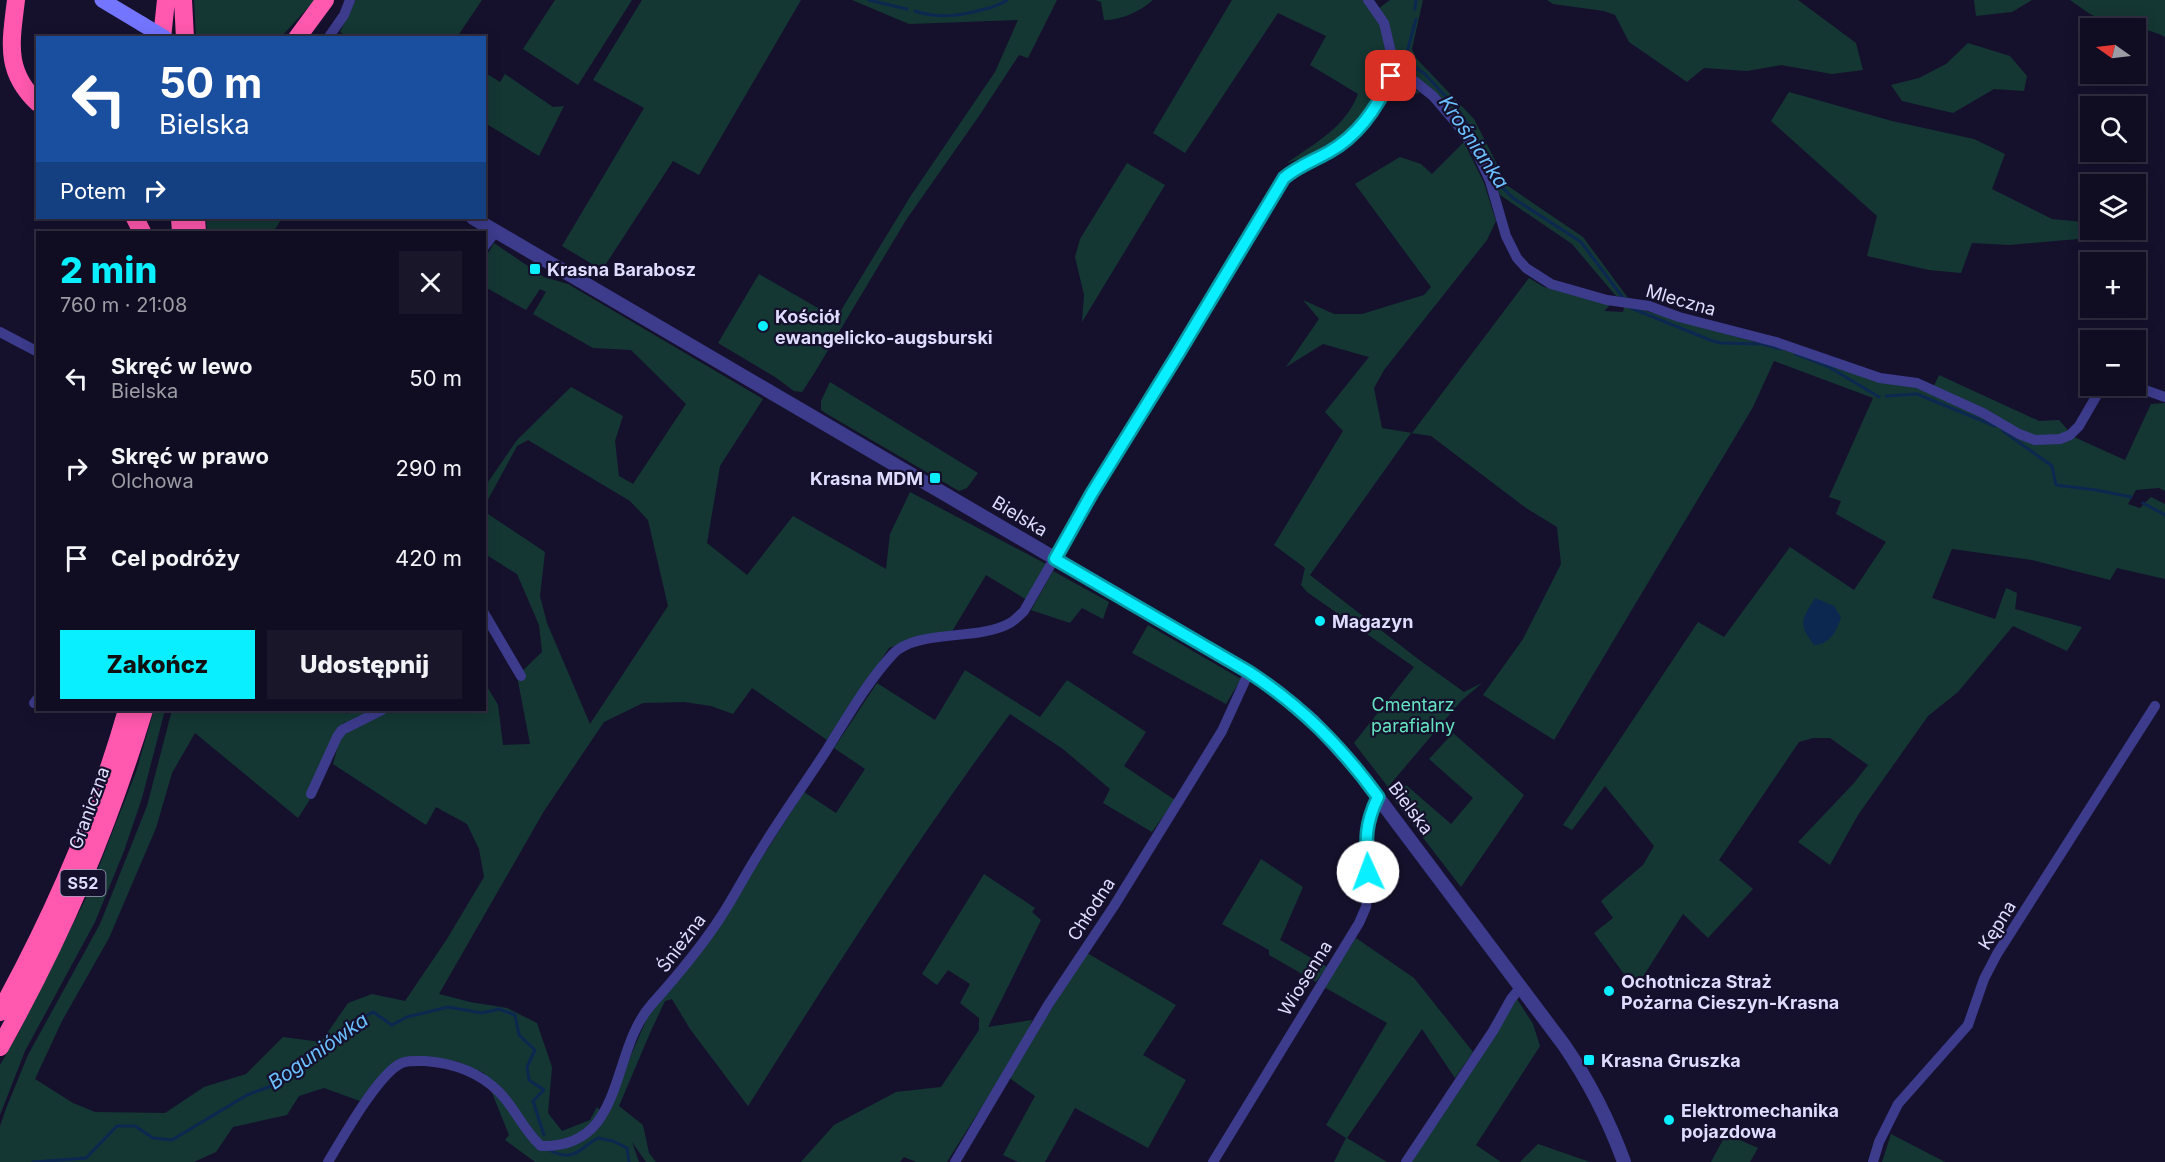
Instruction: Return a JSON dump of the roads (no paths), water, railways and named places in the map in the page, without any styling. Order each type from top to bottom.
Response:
[{"type":"highway","points":[[16,0],[11,39],[12,61],[23,87],[36,101]]},
{"type":"highway","points":[[13,25],[27,0]]},
{"type":"highway","points":[[165,36],[166,0]]},
{"type":"highway","points":[[183,0],[185,36]]},
{"type":"highway","points":[[298,36],[325,0]]},
{"type":"highway","name":"Graniczna","points":[[0,1012],[35,946],[74,861],[127,711]]},
{"type":"highway","name":"Graniczna","points":[[0,1047],[45,963],[88,871],[113,806],[144,711]]},
{"type":"main road","points":[[102,0],[162,36]]},
{"type":"street","points":[[329,36],[344,15],[350,0]]},
{"type":"street","points":[[1055,559],[1092,493],[1284,178],[1296,168],[1340,145],[1373,112],[1384,94],[1394,65],[1384,23],[1368,0]]},
{"type":"street","name":"Mleczna","points":[[1394,65],[1433,96],[1467,138],[1490,181],[1511,247],[1526,268],[1551,285],[1607,300],[1648,306],[1679,317],[1776,342],[1880,378],[1917,382],[2035,440],[2060,439],[2070,435],[2079,426],[2096,396]]},
{"type":"street","name":"Bielska","points":[[475,219],[1249,672],[1313,721],[1359,771],[1587,1078],[1606,1115],[1624,1162]]},
{"type":"street","points":[[486,244],[496,231]]},
{"type":"street","points":[[0,333],[36,351]]},
{"type":"street","points":[[2146,390],[2165,397]]},
{"type":"street","name":"Śnieżna","points":[[328,1162],[366,1102],[385,1078],[398,1065],[411,1061],[449,1063],[487,1081],[501,1093],[541,1146],[567,1144],[582,1137],[596,1126],[645,1011],[676,979],[710,933],[759,852],[869,685],[895,652],[910,644],[934,638],[974,634],[1012,623],[1024,611],[1055,559]]},
{"type":"street","points":[[486,616],[521,676]]},
{"type":"street","name":"Chłodna","points":[[955,1162],[1048,1005],[1113,906],[1221,731],[1249,672]]},
{"type":"street","name":"Kępna","points":[[1873,1162],[1879,1142],[1898,1104],[1968,1025],[1984,979],[1997,954],[2155,706]]},
{"type":"street","points":[[311,794],[342,730],[380,711]]},
{"type":"street","name":"Wiosenna","points":[[1213,1162],[1359,923],[1366,907],[1368,892],[1366,831],[1378,797]]},
{"type":"street","points":[[1406,1162],[1520,988]]},
{"type":"water","points":[[1815,598],[1834,606],[1841,617],[1832,636],[1824,643],[1814,645],[1805,632],[1803,622]]},
{"type":"waterway","points":[[869,0],[907,9]]},
{"type":"waterway","points":[[915,11],[942,16],[958,15],[999,5],[1007,0]]},
{"type":"waterway","name":"Krośnianka","points":[[1415,9],[1416,0]]},
{"type":"waterway","name":"Krośnianka","points":[[1416,19],[1406,56],[1409,63],[1425,74],[1458,110],[1501,186],[1513,198],[1581,242],[1624,299]]},
{"type":"waterway","name":"Krośnianka","points":[[1631,308],[1710,340],[1721,343],[1761,344],[1781,349]]},
{"type":"waterway","name":"Krośnianka","points":[[1796,354],[1829,367],[1879,397]]},
{"type":"waterway","name":"Krośnianka","points":[[1886,396],[1917,394],[1995,426]]},
{"type":"waterway","name":"Krośnianka","points":[[2003,431],[2052,466],[2056,485],[2131,497]]},
{"type":"waterway","name":"Krośnianka","points":[[2143,503],[2165,515]]},
{"type":"waterway","name":"Boguniówka","points":[[33,1162],[86,1158],[117,1126],[135,1126],[153,1138],[172,1140],[247,1095],[277,1084],[305,1056],[321,1049],[354,1023],[373,1012],[392,1025],[407,1017],[448,1007],[482,1013],[499,1009],[515,1015],[519,1035],[535,1050],[527,1067],[529,1080],[544,1090],[533,1101],[544,1135]]},
{"type":"waterway","name":"Boguniówka","points":[[551,1151],[572,1155],[598,1138],[613,1141],[627,1148],[629,1162]]},
{"type":"place","name":"Krasna Barabosz","points":[[535,269]]},
{"type":"place","name":"Kościół ewangelicko-augsburski","points":[[763,326]]},
{"type":"place","name":"Krasna MDM","points":[[935,478]]},
{"type":"place","name":"Magazyn","points":[[1320,621]]},
{"type":"place","name":"Ochotnicza Straż Pożarna Cieszyn-Krasna","points":[[1609,991]]},
{"type":"place","name":"Krasna Gruszka","points":[[1589,1060]]},
{"type":"place","name":"Elektromechanika pojazdowa","points":[[1669,1120]]},
{"type":"park label","name":"Cmentarz parafialny","points":[[1413,714]]}]
